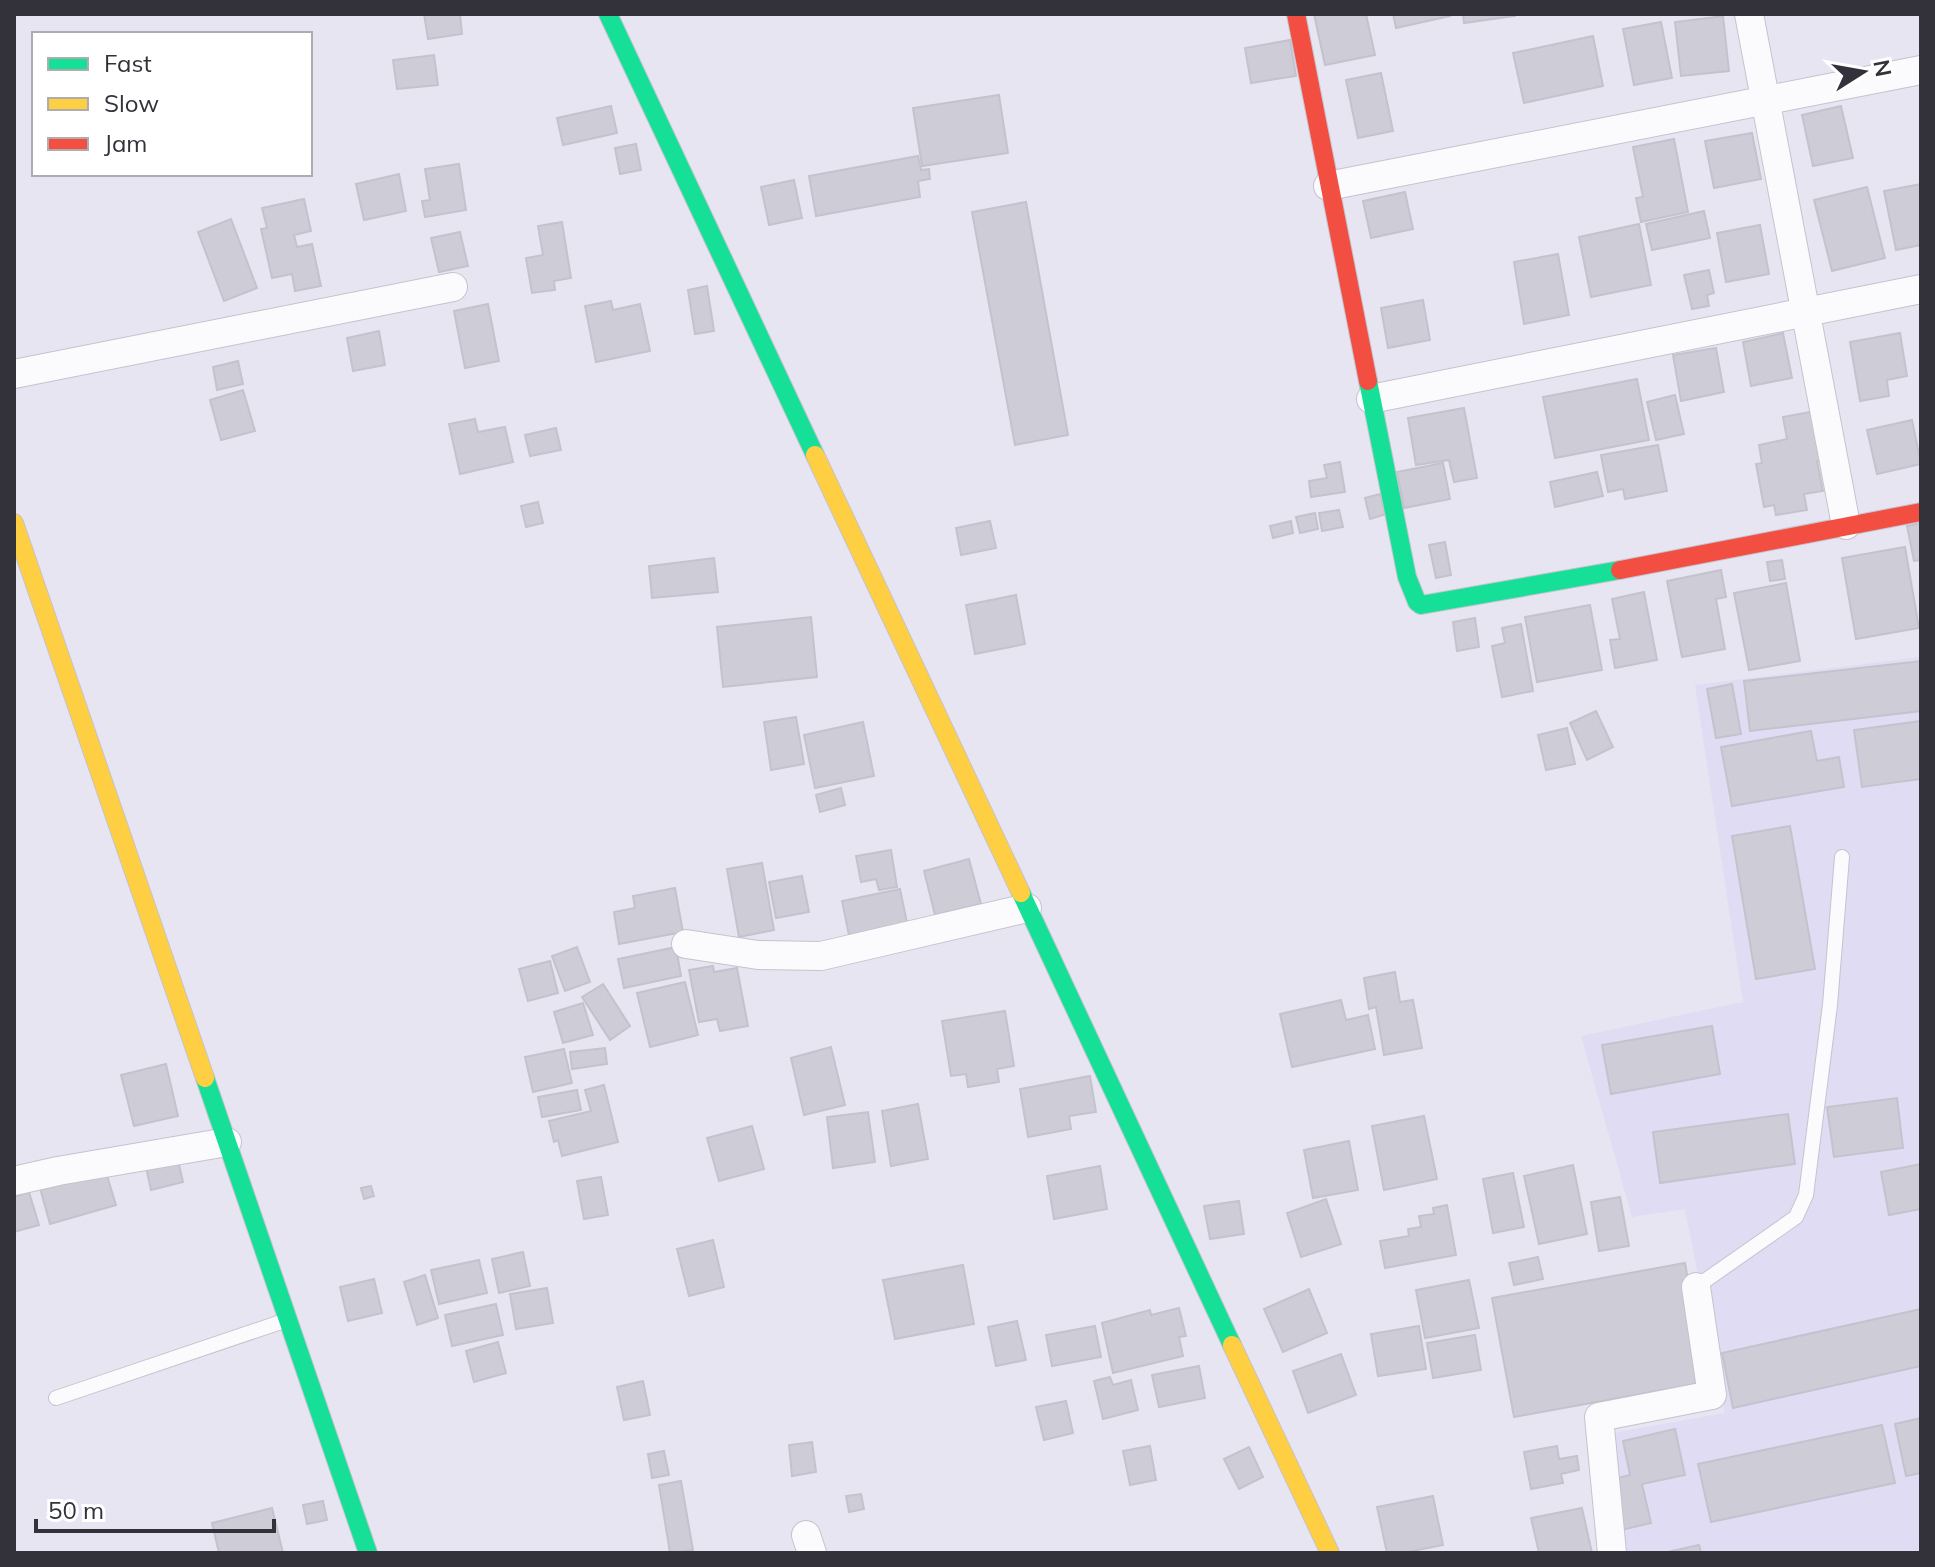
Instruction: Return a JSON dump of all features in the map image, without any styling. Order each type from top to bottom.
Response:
[{"type":"street","points":[[608,14],[1330,1553]]},
{"type":"street","points":[[1296,14],[1407,577],[1417,602],[1421,605],[1466,599],[1921,512]]},
{"type":"street","points":[[1749,14],[1846,525]]},
{"type":"street","points":[[1328,186],[1921,70]]},
{"type":"street","points":[[14,374],[453,287]]},
{"type":"street","points":[[1371,399],[1921,289]]},
{"type":"street","points":[[14,523],[368,1553]]},
{"type":"street","points":[[686,944],[758,955],[821,956],[1027,908]]},
{"type":"street","points":[[14,1181],[227,1142]]},
{"type":"street","points":[[1612,1553],[1599,1417],[1712,1395],[1696,1287]]},
{"type":"lane","points":[[1696,1287],[1796,1217],[1806,1195],[1830,1005],[1842,857]]},
{"type":"lane","points":[[56,1398],[288,1320]]},
{"type":"shaded area","points":[[1921,657],[1921,1553],[1623,1553],[1613,1433],[1725,1413],[1685,1209],[1632,1217],[1581,1036],[1743,1002],[1695,685]]},
{"type":"building","points":[[424,14],[460,14],[462,34],[428,39]]},
{"type":"building","points":[[1314,14],[1366,14],[1375,55],[1325,65]]},
{"type":"building","points":[[1393,14],[1449,14],[1450,16],[1396,28]]},
{"type":"building","points":[[1463,14],[1515,14],[1515,16],[1464,23]]},
{"type":"building","points":[[1723,16],[1729,71],[1681,76],[1675,22]]},
{"type":"building","points":[[1661,22],[1672,78],[1634,85],[1623,29]]},
{"type":"building","points":[[1593,36],[1603,86],[1524,103],[1513,53]]},
{"type":"building","points":[[1290,40],[1296,76],[1251,83],[1245,48]]},
{"type":"building","points":[[434,55],[438,85],[397,89],[393,60]]},
{"type":"building","points":[[1381,73],[1393,131],[1358,138],[1346,80]]},
{"type":"building","points":[[999,95],[1008,153],[922,166],[913,108]]},
{"type":"building","points":[[611,106],[617,133],[563,145],[557,118]]},
{"type":"building","points":[[1841,106],[1853,158],[1813,166],[1802,115]]},
{"type":"building","points":[[1752,133],[1761,179],[1714,188],[1705,141]]},
{"type":"building","points":[[1674,139],[1688,212],[1641,222],[1636,198],[1643,197],[1633,147]]},
{"type":"building","points":[[636,144],[641,170],[620,174],[615,148]]},
{"type":"building","points":[[918,156],[921,170],[929,169],[930,179],[918,181],[920,197],[816,216],[809,176]]},
{"type":"building","points":[[459,164],[466,210],[425,217],[422,201],[430,200],[425,169]]},
{"type":"building","points":[[399,174],[406,211],[364,220],[356,184]]},
{"type":"building","points":[[794,180],[802,218],[769,225],[761,187]]},
{"type":"building","points":[[1921,184],[1921,245],[1896,250],[1884,191]]},
{"type":"building","points":[[1867,187],[1885,258],[1832,271],[1814,200]]},
{"type":"building","points":[[1405,192],[1413,229],[1371,238],[1363,201]]},
{"type":"building","points":[[304,199],[311,231],[294,235],[297,247],[312,244],[321,286],[295,291],[292,274],[272,278],[261,229],[267,228],[262,208]]},
{"type":"building","points":[[1026,202],[1068,435],[1015,445],[972,212]]},
{"type":"building","points":[[1704,211],[1710,238],[1652,250],[1646,224]]},
{"type":"building","points":[[231,219],[257,288],[224,301],[198,232]]},
{"type":"building","points":[[562,222],[571,278],[554,281],[555,290],[532,293],[526,258],[543,255],[538,226]]},
{"type":"building","points":[[1639,224],[1651,285],[1591,297],[1579,237]]},
{"type":"building","points":[[1760,225],[1769,274],[1726,282],[1717,233]]},
{"type":"building","points":[[460,232],[468,266],[439,272],[431,238]]},
{"type":"building","points":[[1558,254],[1569,315],[1524,324],[1514,262]]},
{"type":"building","points":[[1709,270],[1714,293],[1707,295],[1709,306],[1692,309],[1684,275]]},
{"type":"building","points":[[707,286],[714,331],[695,334],[688,290]]},
{"type":"building","points":[[1423,300],[1430,340],[1388,348],[1381,308]]},
{"type":"building","points":[[611,301],[613,310],[640,304],[650,351],[596,362],[585,306]]},
{"type":"building","points":[[488,304],[499,361],[465,368],[454,311]]},
{"type":"building","points":[[379,331],[385,365],[353,371],[347,338]]},
{"type":"building","points":[[1783,333],[1792,378],[1751,386],[1743,342]]},
{"type":"building","points":[[1900,333],[1907,376],[1887,380],[1889,396],[1860,401],[1850,342]]},
{"type":"building","points":[[1716,348],[1724,392],[1681,401],[1673,355]]},
{"type":"building","points":[[238,361],[243,384],[217,390],[213,367]]},
{"type":"building","points":[[1637,379],[1649,440],[1555,458],[1543,397]]},
{"type":"building","points":[[243,390],[255,431],[221,440],[210,400]]},
{"type":"building","points":[[1675,395],[1684,434],[1656,440],[1647,402]]},
{"type":"building","points":[[1464,408],[1477,478],[1454,482],[1449,460],[1416,465],[1408,418]]},
{"type":"building","points":[[1821,410],[1830,459],[1817,461],[1823,491],[1804,494],[1807,510],[1776,515],[1774,505],[1764,507],[1756,464],[1762,463],[1759,445],[1787,439],[1783,417]]},
{"type":"building","points":[[475,419],[478,432],[505,427],[513,462],[460,474],[449,424]]},
{"type":"building","points":[[1912,420],[1921,464],[1877,474],[1867,430]]},
{"type":"building","points":[[556,428],[561,450],[530,456],[525,435]]},
{"type":"building","points":[[1658,445],[1667,491],[1625,499],[1623,489],[1608,492],[1601,455]]},
{"type":"building","points":[[1340,462],[1345,492],[1311,497],[1309,481],[1327,478],[1324,465]]},
{"type":"building","points":[[1443,463],[1450,499],[1404,508],[1397,472]]},
{"type":"building","points":[[1597,472],[1603,496],[1555,507],[1550,482]]},
{"type":"building","points":[[1380,494],[1386,514],[1370,519],[1365,498]]},
{"type":"building","points":[[538,502],[543,523],[526,527],[521,506]]},
{"type":"building","points":[[1339,510],[1343,527],[1322,531],[1319,513]]},
{"type":"building","points":[[1315,513],[1318,529],[1300,533],[1296,517]]},
{"type":"building","points":[[990,521],[996,548],[961,555],[956,528]]},
{"type":"building","points":[[1291,521],[1293,533],[1273,538],[1270,526]]},
{"type":"building","points":[[1921,523],[1921,560],[1914,561],[1907,526]]},
{"type":"building","points":[[1445,542],[1451,575],[1436,578],[1429,545]]},
{"type":"building","points":[[1905,547],[1919,628],[1856,639],[1842,558]]},
{"type":"building","points":[[714,558],[718,592],[652,598],[649,566]]},
{"type":"building","points":[[1782,560],[1785,579],[1770,581],[1767,562]]},
{"type":"building","points":[[1721,570],[1726,597],[1716,599],[1725,649],[1682,657],[1667,581]]},
{"type":"building","points":[[1786,583],[1800,661],[1749,670],[1734,593]]},
{"type":"building","points":[[1644,592],[1657,660],[1615,668],[1610,640],[1620,639],[1612,599]]},
{"type":"building","points":[[1016,595],[1025,644],[975,654],[966,605]]},
{"type":"building","points":[[1590,605],[1602,670],[1537,682],[1525,617]]},
{"type":"building","points":[[811,617],[817,677],[723,687],[717,627]]},
{"type":"building","points":[[1475,618],[1479,647],[1457,651],[1453,622]]},
{"type":"building","points":[[1521,624],[1533,691],[1502,697],[1492,646],[1505,643],[1502,628]]},
{"type":"building","points":[[1921,661],[1921,711],[1750,731],[1744,681]]},
{"type":"building","points":[[1732,684],[1741,734],[1716,738],[1707,689]]},
{"type":"building","points":[[1596,711],[1613,747],[1587,760],[1570,723]]},
{"type":"building","points":[[796,717],[804,764],[771,770],[764,722]]},
{"type":"building","points":[[1921,721],[1921,779],[1862,787],[1854,730]]},
{"type":"building","points":[[863,722],[874,776],[815,788],[804,735]]},
{"type":"building","points":[[1567,728],[1575,764],[1546,770],[1538,735]]},
{"type":"building","points":[[1811,731],[1817,761],[1839,757],[1844,787],[1732,806],[1721,747]]},
{"type":"building","points":[[841,788],[845,805],[820,812],[816,795]]},
{"type":"building","points":[[1790,826],[1815,969],[1756,979],[1732,836]]},
{"type":"building","points":[[891,850],[897,887],[879,890],[876,879],[861,882],[856,856]]},
{"type":"building","points":[[969,859],[981,904],[935,915],[924,871]]},
{"type":"building","points":[[762,863],[774,930],[739,937],[727,869]]},
{"type":"building","points":[[802,876],[809,912],[776,918],[769,882]]},
{"type":"building","points":[[675,888],[683,932],[619,944],[614,912],[635,908],[633,896]]},
{"type":"building","points":[[900,889],[907,923],[849,935],[842,901]]},
{"type":"building","points":[[577,947],[590,982],[565,991],[552,956]]},
{"type":"building","points":[[676,947],[681,976],[624,988],[618,959]]},
{"type":"building","points":[[550,961],[558,993],[528,1001],[519,969]]},
{"type":"building","points":[[713,966],[714,972],[737,968],[748,1026],[720,1031],[717,1019],[699,1022],[689,970]]},
{"type":"building","points":[[1395,972],[1400,1002],[1413,1000],[1422,1048],[1384,1055],[1376,1007],[1369,1009],[1364,978]]},
{"type":"building","points":[[685,982],[698,1035],[650,1047],[637,993]]},
{"type":"building","points":[[603,984],[630,1026],[610,1040],[582,997]]},
{"type":"building","points":[[1341,1000],[1346,1020],[1368,1015],[1375,1049],[1292,1067],[1280,1014]]},
{"type":"building","points":[[583,1003],[593,1035],[563,1043],[554,1012]]},
{"type":"building","points":[[1005,1011],[1014,1066],[997,1069],[999,1082],[968,1087],[966,1074],[951,1076],[942,1021]]},
{"type":"building","points":[[1712,1026],[1720,1074],[1611,1094],[1602,1045]]},
{"type":"building","points":[[831,1047],[845,1105],[804,1115],[791,1058]]},
{"type":"building","points":[[605,1048],[607,1064],[572,1069],[570,1052]]},
{"type":"building","points":[[564,1049],[572,1083],[533,1092],[525,1057]]},
{"type":"building","points":[[166,1064],[178,1116],[134,1126],[121,1075]]},
{"type":"building","points":[[1090,1076],[1096,1112],[1069,1116],[1071,1129],[1028,1137],[1020,1089]]},
{"type":"building","points":[[604,1085],[618,1142],[562,1156],[558,1140],[554,1142],[549,1121],[591,1111],[585,1090]]},
{"type":"building","points":[[577,1090],[581,1110],[542,1117],[538,1097]]},
{"type":"building","points":[[1897,1098],[1903,1148],[1834,1157],[1827,1107]]},
{"type":"building","points":[[918,1104],[928,1159],[891,1166],[882,1111]]},
{"type":"building","points":[[868,1112],[875,1162],[833,1168],[827,1117]]},
{"type":"building","points":[[1788,1114],[1795,1164],[1660,1183],[1653,1132]]},
{"type":"building","points":[[1424,1116],[1437,1179],[1384,1190],[1372,1126]]},
{"type":"building","points":[[752,1126],[764,1169],[719,1181],[707,1138]]},
{"type":"building","points":[[1349,1141],[1358,1190],[1313,1198],[1304,1150]]},
{"type":"building","points":[[177,1156],[183,1182],[151,1190],[145,1163]]},
{"type":"building","points":[[1921,1164],[1921,1209],[1889,1215],[1881,1172]]},
{"type":"building","points":[[1573,1165],[1587,1234],[1539,1244],[1524,1176]]},
{"type":"building","points":[[1100,1166],[1107,1209],[1054,1219],[1047,1176]]},
{"type":"building","points":[[105,1169],[116,1205],[50,1224],[40,1188]]},
{"type":"building","points":[[1513,1173],[1524,1227],[1493,1233],[1483,1179]]},
{"type":"building","points":[[601,1177],[608,1215],[584,1219],[577,1181]]},
{"type":"building","points":[[371,1186],[374,1196],[364,1199],[361,1188]]},
{"type":"building","points":[[29,1192],[39,1225],[14,1232],[14,1197]]},
{"type":"building","points":[[1620,1197],[1629,1246],[1599,1251],[1591,1202]]},
{"type":"building","points":[[1326,1199],[1341,1244],[1301,1257],[1287,1213]]},
{"type":"building","points":[[1239,1201],[1244,1234],[1210,1239],[1204,1206]]},
{"type":"building","points":[[1447,1205],[1456,1255],[1385,1268],[1380,1241],[1409,1236],[1408,1229],[1421,1227],[1419,1216],[1434,1214],[1433,1208]]},
{"type":"building","points":[[713,1240],[724,1287],[689,1296],[677,1249]]},
{"type":"building","points":[[523,1252],[530,1286],[499,1293],[492,1259]]},
{"type":"building","points":[[1538,1257],[1543,1279],[1514,1285],[1509,1263]]},
{"type":"building","points":[[479,1260],[487,1293],[439,1304],[431,1270]]},
{"type":"building","points":[[1685,1263],[1706,1382],[1514,1417],[1492,1298]]},
{"type":"building","points":[[963,1265],[974,1324],[895,1339],[883,1280]]},
{"type":"building","points":[[425,1275],[438,1318],[417,1325],[404,1282]]},
{"type":"building","points":[[374,1279],[382,1313],[348,1321],[340,1287]]},
{"type":"building","points":[[1469,1280],[1479,1328],[1425,1338],[1416,1290]]},
{"type":"building","points":[[547,1288],[553,1323],[516,1329],[510,1294]]},
{"type":"building","points":[[1309,1289],[1327,1333],[1283,1352],[1264,1309]]},
{"type":"building","points":[[496,1304],[503,1335],[452,1346],[445,1315]]},
{"type":"building","points":[[1179,1308],[1186,1336],[1179,1337],[1183,1356],[1113,1373],[1102,1323],[1150,1310],[1151,1315]]},
{"type":"building","points":[[1921,1309],[1921,1366],[1733,1408],[1722,1353]]},
{"type":"building","points":[[1017,1321],[1026,1360],[996,1366],[988,1327]]},
{"type":"building","points":[[1095,1326],[1101,1357],[1052,1366],[1046,1335]]},
{"type":"building","points":[[1419,1326],[1426,1369],[1378,1376],[1371,1334]]},
{"type":"building","points":[[1475,1335],[1481,1370],[1433,1378],[1427,1343]]},
{"type":"building","points":[[498,1342],[506,1373],[474,1382],[466,1351]]},
{"type":"building","points":[[1341,1354],[1356,1395],[1308,1413],[1293,1371]]},
{"type":"building","points":[[1199,1366],[1205,1398],[1159,1407],[1152,1375]]},
{"type":"building","points":[[1110,1377],[1113,1385],[1131,1380],[1138,1410],[1103,1419],[1094,1381]]},
{"type":"building","points":[[643,1381],[650,1415],[624,1420],[617,1387]]},
{"type":"building","points":[[1066,1401],[1073,1433],[1044,1440],[1036,1407]]},
{"type":"building","points":[[1921,1418],[1921,1473],[1906,1476],[1895,1424]]},
{"type":"building","points":[[1882,1425],[1895,1483],[1711,1522],[1698,1464]]},
{"type":"building","points":[[1675,1429],[1685,1475],[1642,1484],[1651,1523],[1621,1530],[1609,1480],[1630,1475],[1623,1441]]},
{"type":"building","points":[[812,1442],[816,1472],[792,1476],[789,1445]]},
{"type":"building","points":[[1150,1446],[1156,1480],[1130,1485],[1123,1451]]},
{"type":"building","points":[[1557,1446],[1559,1459],[1577,1456],[1579,1470],[1561,1474],[1563,1483],[1531,1489],[1524,1452]]},
{"type":"building","points":[[1249,1447],[1263,1477],[1239,1489],[1224,1459]]},
{"type":"building","points":[[664,1451],[669,1475],[652,1478],[648,1454]]},
{"type":"building","points":[[681,1481],[693,1550],[670,1553],[659,1485]]},
{"type":"building","points":[[861,1494],[864,1509],[849,1512],[846,1496]]},
{"type":"building","points":[[1433,1496],[1443,1545],[1387,1553],[1377,1507]]},
{"type":"building","points":[[323,1501],[327,1520],[307,1524],[303,1505]]},
{"type":"building","points":[[272,1508],[283,1553],[219,1553],[212,1523]]},
{"type":"building","points":[[1582,1508],[1592,1553],[1539,1553],[1531,1518]]},
{"type":"building","points":[[1699,1545],[1701,1553],[1663,1553]]},
{"type":"traffic: fast","points":[[608,14],[815,455]]},
{"type":"traffic: fast","points":[[1368,381],[1407,577],[1417,602],[1421,605],[1620,570]]},
{"type":"traffic: fast","points":[[1021,893],[1232,1345]]},
{"type":"traffic: fast","points":[[205,1078],[368,1553]]},
{"type":"traffic: slow","points":[[815,455],[1021,893]]},
{"type":"traffic: slow","points":[[14,523],[205,1078]]},
{"type":"traffic: slow","points":[[1232,1345],[1330,1553]]},
{"type":"traffic: jam","points":[[1296,14],[1368,381]]},
{"type":"traffic: jam","points":[[1620,570],[1921,512]]}]
